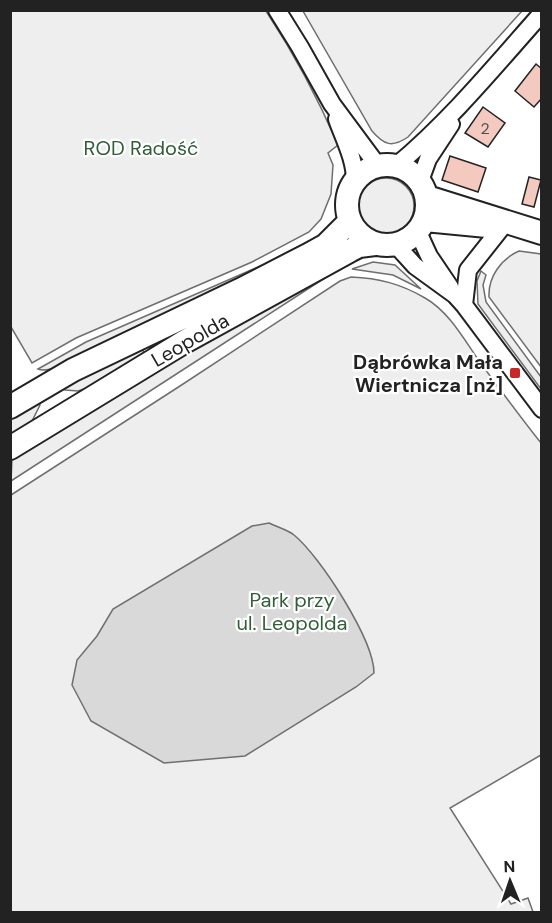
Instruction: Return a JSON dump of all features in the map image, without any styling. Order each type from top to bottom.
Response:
[{"type":"street","points":[[277,10],[332,104],[352,159],[355,181]]},
{"type":"street","points":[[387,166],[415,150],[470,95],[542,13]]},
{"type":"street","points":[[385,244],[408,240],[422,226],[428,210],[424,189],[428,159],[470,95]]},
{"type":"street","points":[[332,104],[387,166]]},
{"type":"street","points":[[460,300],[385,244],[360,236],[350,221],[346,208],[348,194],[355,181],[369,169],[387,166],[405,169],[424,189],[523,230]]},
{"type":"street","name":"Leopolda","points":[[10,407],[73,369],[240,290],[308,255],[332,240],[350,221]]},
{"type":"street","points":[[422,226],[523,230]]},
{"type":"street","points":[[422,226],[429,256],[542,409]]},
{"type":"street","points":[[460,300],[468,270],[523,230]]},
{"type":"street","name":"Leopolda","points":[[10,448],[184,342],[273,292],[356,247],[385,244]]},
{"type":"street","points":[[40,389],[58,418]]},
{"type":"green space","name":"ROD Radość","points":[[10,11],[266,11],[305,76],[338,145],[328,153],[333,165],[331,194],[321,219],[309,232],[252,262],[76,338],[32,363],[11,327]]},
{"type":"green space","points":[[303,11],[522,11],[408,137],[393,144],[384,142],[372,131]]},
{"type":"green space","points":[[380,178],[392,178],[406,186],[414,200],[412,217],[406,226],[392,234],[380,234],[363,222],[358,212],[358,200],[370,183]]},
{"type":"green space","points":[[309,241],[312,245],[230,286],[92,348],[58,367],[38,369],[86,342],[265,264]]},
{"type":"green space","points":[[519,251],[541,254],[541,367],[489,297],[493,276],[501,264]]},
{"type":"green space","points":[[373,262],[395,265],[421,289],[393,275],[352,269]]},
{"type":"green space","points":[[327,269],[331,274],[11,481],[12,459],[233,322]]},
{"type":"green space","points":[[481,271],[486,275],[483,285],[486,302],[541,377],[541,389],[478,304],[477,281]]},
{"type":"green space","name":"Park przy ul. Leopolda","points":[[351,277],[380,280],[398,285],[434,304],[457,328],[541,443],[541,755],[450,808],[511,904],[528,898],[533,912],[11,912],[11,495],[340,281]]},
{"type":"green space","points":[[142,348],[144,353],[87,388],[78,391],[63,388],[63,386]]},
{"type":"green space","points":[[36,403],[40,405],[31,423],[11,436],[11,419]]},
{"type":"shaded area","points":[[269,523],[294,535],[331,579],[356,620],[372,658],[374,673],[356,687],[245,756],[164,763],[91,721],[72,685],[77,660],[97,636],[113,609],[252,526]]},
{"type":"building","points":[[536,64],[542,69],[542,98],[534,107],[515,91]]},
{"type":"building","points":[[483,107],[505,123],[488,147],[465,133]]},
{"type":"building","points":[[450,156],[486,168],[478,192],[442,180]]},
{"type":"building","points":[[529,177],[541,180],[534,207],[522,204]]},
{"type":"place","name":"Dąbrówka Mała Wiertnicza [nż]","points":[[515,373]]}]
